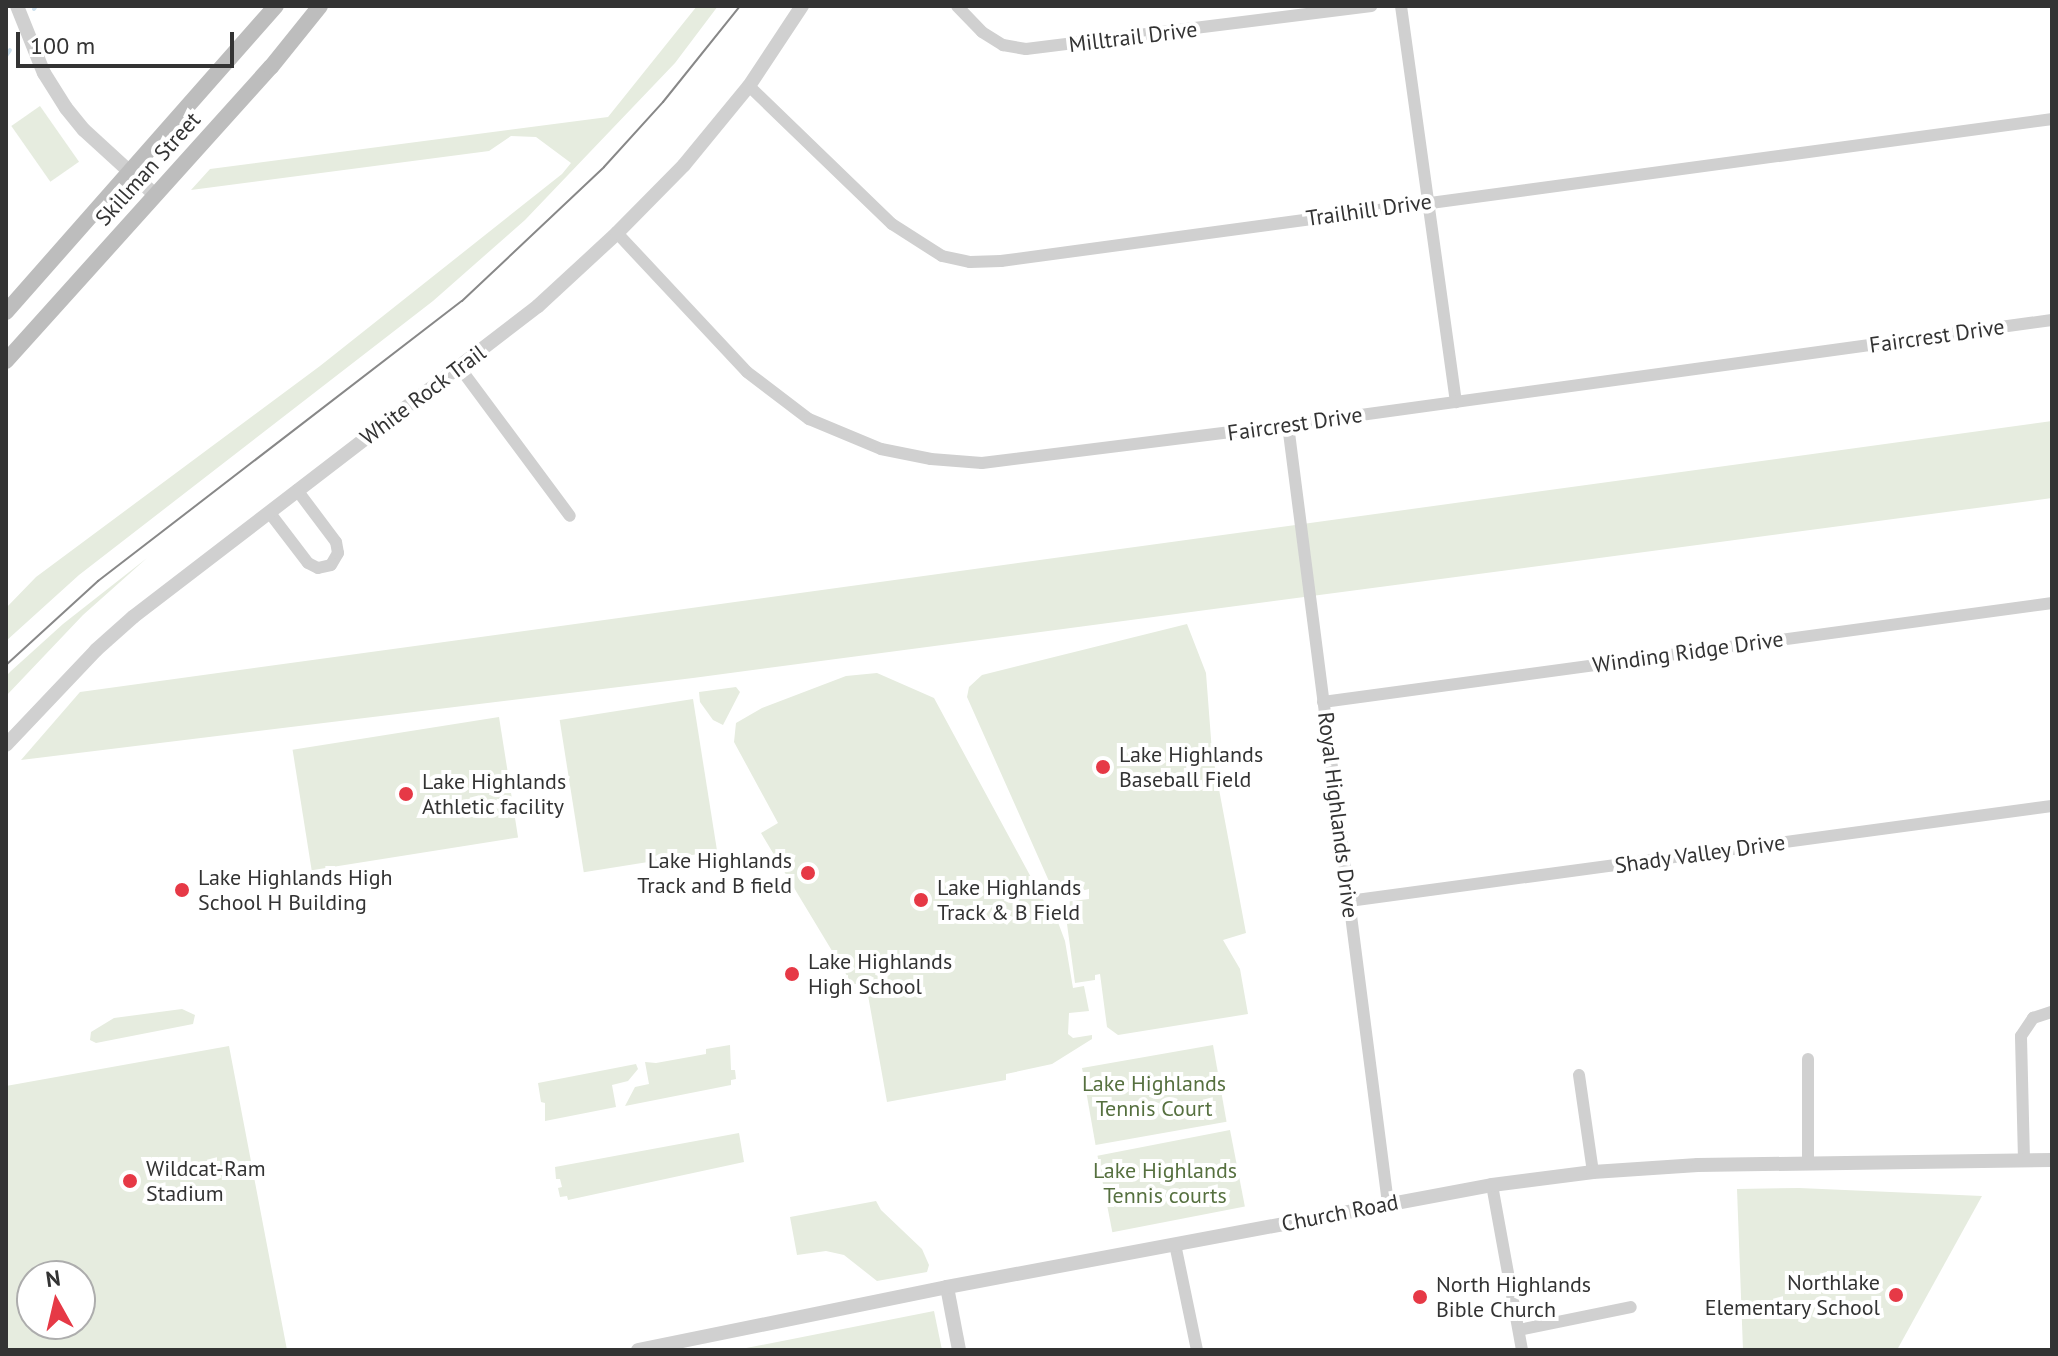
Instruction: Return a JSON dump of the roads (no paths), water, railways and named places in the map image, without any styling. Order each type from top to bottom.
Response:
[{"type":"main road","name":"Skillman Street","points":[[6,312],[276,6]]},
{"type":"main road","name":"Skillman Street","points":[[6,361],[271,67],[320,6]]},
{"type":"street","points":[[17,6],[44,73],[66,108],[129,173],[154,194]]},
{"type":"street","name":"White Rock Trail","points":[[6,745],[133,617],[460,368],[538,306],[617,233],[684,165],[749,86],[802,6]]},
{"type":"street","name":"Milltrail Drive","points":[[957,6],[982,32],[1003,45],[1026,49],[1371,6]]},
{"type":"street","points":[[1401,6],[1456,402]]},
{"type":"street","name":"Trailhill Drive","points":[[749,86],[892,224],[942,256],[970,262],[1001,261],[2052,119]]},
{"type":"street","name":"Faircrest Drive","points":[[617,233],[747,372],[809,419],[881,449],[931,459],[982,463],[1288,425],[2052,320]]},
{"type":"street","points":[[460,368],[570,516]]},
{"type":"street","name":"Royal Highlands Drive","points":[[1288,425],[1388,1204]]},
{"type":"street","points":[[269,512],[308,563],[318,568],[331,565],[338,553],[336,542],[297,490]]},
{"type":"street","name":"Winding Ridge Drive","points":[[1323,702],[2052,603]]},
{"type":"street","name":"Shady Valley Drive","points":[[1349,901],[2052,806]]},
{"type":"street","points":[[2024,1160],[2021,1036],[2033,1018],[2052,1012]]},
{"type":"street","points":[[1808,1059],[1808,1163]]},
{"type":"street","points":[[1579,1075],[1593,1172]]},
{"type":"street","name":"Church Road","points":[[638,1350],[947,1287],[1492,1185],[1593,1172],[1698,1165],[2052,1160]]},
{"type":"street","points":[[1492,1185],[1522,1350]]},
{"type":"street","points":[[1175,1244],[1197,1350]]},
{"type":"street","points":[[947,1287],[959,1350]]},
{"type":"street","points":[[1519,1330],[1631,1307]]},
{"type":"waterway","points":[[6,56],[10,50]]},
{"type":"tram line","points":[[6,665],[98,581],[462,301],[604,167],[663,102],[740,6]]},
{"type":"place","name":"Lake Highlands Baseball Field","points":[[1103,767]]},
{"type":"place","name":"Lake Highlands Athletic facility","points":[[406,794]]},
{"type":"place","name":"Lake Highlands Track and B field","points":[[808,873]]},
{"type":"place","name":"Lake Highlands High School H Building","points":[[182,890]]},
{"type":"place","name":"Lake Highlands Track & B Field","points":[[921,900]]},
{"type":"place","name":"Lake Highlands High School","points":[[792,974]]},
{"type":"place","name":"Wildcat-Ram Stadium","points":[[130,1181]]},
{"type":"place","name":"Northlake Elementary School","points":[[1896,1295]]},
{"type":"place","name":"North Highlands Bible Church","points":[[1420,1297]]},
{"type":"park label","name":"Lake Highlands Tennis Court","points":[[1154,1096]]},
{"type":"park label","name":"Lake Highlands Tennis courts","points":[[1165,1182]]}]
